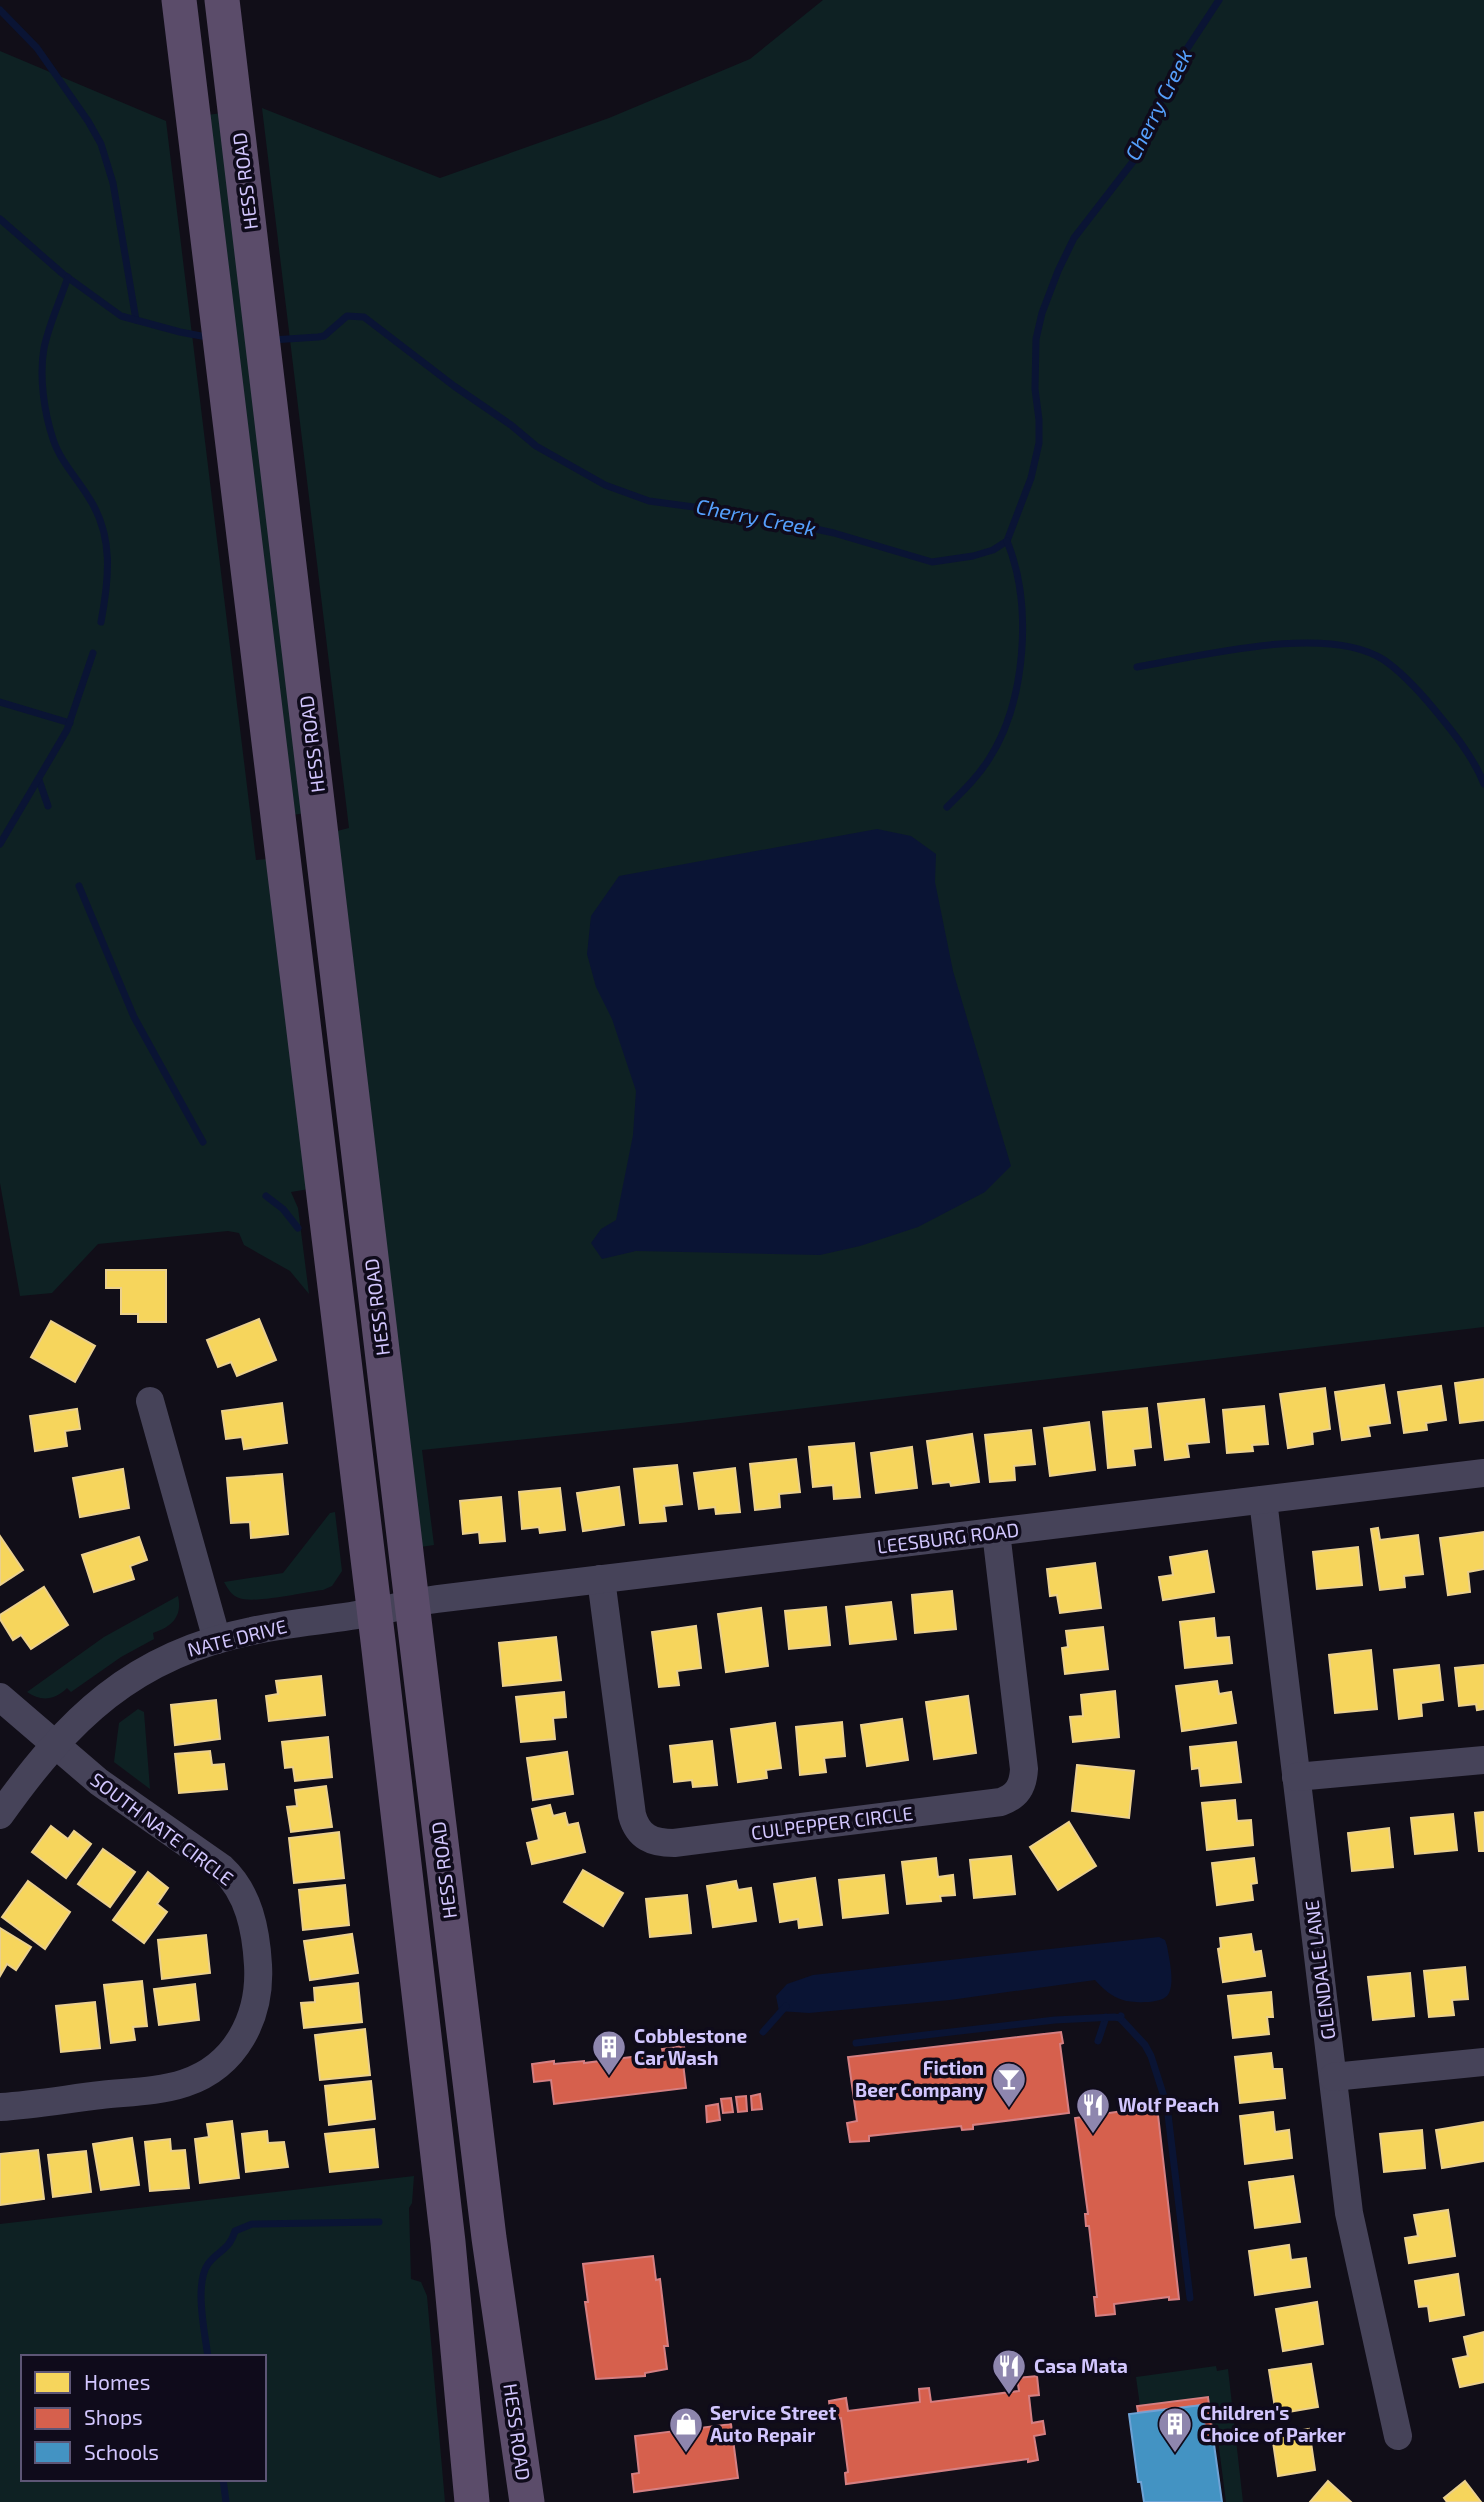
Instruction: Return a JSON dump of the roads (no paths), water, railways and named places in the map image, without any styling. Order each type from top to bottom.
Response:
[{"type":"main road","name":"HESS ROAD","points":[[179,0],[375,1612],[446,2219],[472,2502]]},
{"type":"main road","name":"HESS ROAD","points":[[222,0],[489,2238],[527,2502]]},
{"type":"street","points":[[150,1401],[217,1640]]},
{"type":"street","name":"LEESBURG ROAD","points":[[412,1603],[1484,1473]]},
{"type":"street","name":"GLENDALE LANE","points":[[1263,1500],[1352,2232],[1398,2436]]},
{"type":"street","name":"CULPEPPER CIRCLE","points":[[601,1579],[635,1827],[649,1840],[674,1843],[1000,1802],[1012,1798],[1023,1783],[1024,1769],[996,1532]]},
{"type":"street","name":"NATE DRIVE","points":[[0,1815],[30,1772],[86,1711],[134,1677],[179,1653],[253,1630],[375,1612],[412,1603]]},
{"type":"street","name":"SOUTH NATE CIRCLE","points":[[0,1697],[99,1782],[222,1868],[233,1879],[245,1900],[258,1961],[257,1998],[248,2026],[235,2048],[218,2064],[193,2080],[163,2088],[0,2107]]},
{"type":"street","points":[[1296,1777],[1484,1760]]},
{"type":"street","points":[[1333,2077],[1484,2062]]},
{"type":"water","points":[[877,829],[911,836],[936,854],[935,882],[953,971],[1011,1166],[985,1192],[918,1227],[860,1246],[820,1255],[636,1251],[602,1259],[591,1243],[601,1229],[616,1220],[633,1135],[636,1091],[612,1019],[596,987],[587,954],[591,916],[619,876]]},
{"type":"water","points":[[1159,1937],[1165,1940],[1167,1946],[1171,1986],[1167,1996],[1152,2002],[1119,1999],[1095,1980],[950,2000],[809,2013],[779,2011],[776,1996],[787,1984],[813,1975]]},
{"type":"waterway","name":"Cherry Creek","points":[[272,340],[324,336],[347,316],[364,317],[536,446],[605,485],[649,501],[746,514],[834,533],[932,562],[993,550],[1007,541],[1031,478],[1039,443],[1035,389],[1036,339],[1042,313],[1058,271],[1074,238],[1135,159],[1175,67],[1219,0]]},
{"type":"waterway","points":[[0,10],[37,48],[101,144],[113,183],[136,320]]},
{"type":"waterway","name":"Cherry Creek","points":[[0,219],[63,274],[121,316],[212,338]]},
{"type":"waterway","points":[[68,277],[44,348],[43,394],[56,447],[89,498],[103,527],[107,574],[101,622]]},
{"type":"waterway","points":[[947,807],[989,759],[1001,736],[1018,681],[1022,652],[1020,594],[1007,541]]},
{"type":"waterway","points":[[1137,667],[1228,650],[1298,643],[1331,644],[1360,649],[1384,660],[1417,689],[1462,745],[1484,784]]},
{"type":"waterway","points":[[0,844],[67,730],[93,653]]},
{"type":"waterway","points":[[0,702],[70,723]]},
{"type":"waterway","points":[[39,780],[48,806]]},
{"type":"waterway","points":[[79,886],[134,1017],[203,1142]]},
{"type":"waterway","points":[[266,1196],[283,1209],[298,1228]]},
{"type":"waterway","points":[[763,2032],[786,2006]]},
{"type":"waterway","points":[[1121,2016],[1151,2056],[1167,2106],[1190,2298]]},
{"type":"waterway","points":[[1098,2041],[1106,2017]]},
{"type":"waterway","points":[[856,2043],[1055,2020],[1120,2018]]},
{"type":"waterway","points":[[208,2355],[201,2296],[204,2273],[212,2259],[230,2243],[235,2231],[252,2224],[379,2222]]},
{"type":"waterway","points":[[223,2481],[226,2502]]},
{"type":"place","name":"Cobblestone Car Wash","points":[[609,2077]]},
{"type":"place","name":"Fiction Beer Company","points":[[1009,2109]]},
{"type":"place","name":"Wolf Peach","points":[[1093,2135]]},
{"type":"place","name":"Casa Mata","points":[[1009,2396]]},
{"type":"place","name":"Service Street Auto Repair","points":[[686,2454]]},
{"type":"place","name":"Children's Choice of Parker","points":[[1175,2454]]}]
